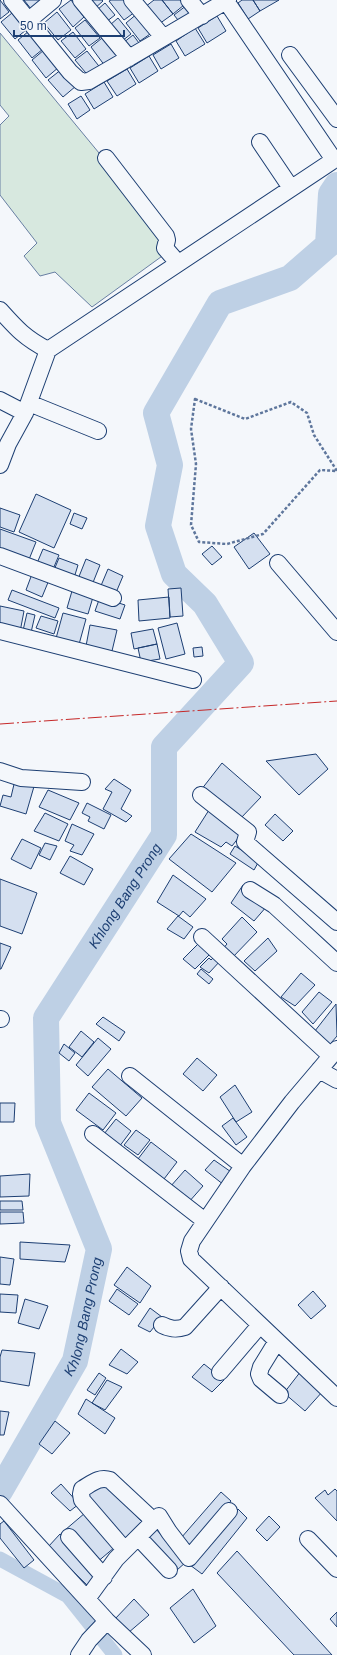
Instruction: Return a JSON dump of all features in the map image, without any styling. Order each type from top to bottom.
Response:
[{"type":"street","points":[[0,465],[4,442],[27,408],[48,350],[335,159],[227,0],[89,81],[81,82],[70,72],[12,0]]},
{"type":"street","points":[[29,20],[53,0]]},
{"type":"street","points":[[81,0],[129,58]]},
{"type":"street","points":[[132,0],[163,37]]},
{"type":"street","points":[[189,0],[202,16]]},
{"type":"street","points":[[290,55],[337,119]]},
{"type":"street","points":[[260,142],[291,188]]},
{"type":"street","points":[[106,158],[166,236],[168,240],[165,248],[178,263]]},
{"type":"street","points":[[0,310],[30,341],[48,350]]},
{"type":"street","points":[[0,400],[98,431]]},
{"type":"street","points":[[0,556],[113,598]]},
{"type":"street","points":[[278,562],[337,632]]},
{"type":"street","points":[[0,631],[194,680]]},
{"type":"street","points":[[0,771],[21,778],[82,782]]},
{"type":"street","points":[[201,795],[248,832],[245,842],[337,922]]},
{"type":"street","points":[[250,890],[274,904],[337,963]]},
{"type":"street","points":[[202,937],[334,1052],[292,1102],[243,1166],[205,1221],[192,1241],[189,1250],[191,1259],[337,1398]]},
{"type":"street","points":[[319,1070],[337,1080]]},
{"type":"street","points":[[130,1076],[243,1166]]},
{"type":"street","points":[[93,1134],[205,1221]]},
{"type":"street","points":[[162,1325],[169,1329],[179,1329],[185,1327],[221,1287]]},
{"type":"street","points":[[220,1372],[260,1325]]},
{"type":"street","points":[[277,1341],[261,1367],[259,1374],[261,1379],[280,1395]]},
{"type":"street","points":[[125,1550],[82,1500],[82,1489],[98,1479],[105,1478],[110,1480],[154,1521]]},
{"type":"street","points":[[1,1505],[87,1599],[99,1630],[143,1655]]},
{"type":"street","points":[[87,1599],[116,1559],[159,1516],[189,1558],[230,1511]]},
{"type":"street","points":[[69,1537],[104,1576]]},
{"type":"street","points":[[138,1537],[169,1570]]},
{"type":"street","points":[[308,1540],[337,1569]]},
{"type":"street","points":[[79,1655],[99,1630]]},
{"type":"path","points":[[195,399],[245,419],[291,402],[307,413],[314,435],[337,471],[320,470],[263,534],[227,544],[199,542],[191,525],[196,464],[191,429],[195,399]]},
{"type":"shaded area","points":[[0,33],[170,239],[165,254],[92,307],[55,272],[40,276],[24,256],[37,243],[0,195],[0,125],[9,116],[0,105]]},
{"type":"building","points":[[0,0],[9,12],[0,19]]},
{"type":"building","points":[[24,0],[44,0],[35,14]]},
{"type":"building","points":[[71,0],[84,17],[73,27],[59,9]]},
{"type":"building","points":[[87,0],[102,0],[103,1],[94,9]]},
{"type":"building","points":[[125,0],[135,12],[124,20],[109,1]]},
{"type":"building","points":[[154,0],[162,0],[173,14],[159,24],[145,7]]},
{"type":"building","points":[[162,0],[180,0],[184,5],[173,14]]},
{"type":"building","points":[[242,0],[253,0],[260,11],[248,19],[238,3]]},
{"type":"building","points":[[253,0],[279,0],[260,11]]},
{"type":"building","points":[[105,3],[115,15],[106,22],[97,10]]},
{"type":"building","points":[[187,5],[195,15],[182,25],[174,15]]},
{"type":"building","points":[[57,12],[71,30],[58,40],[44,23]]},
{"type":"building","points":[[12,13],[26,30],[15,39],[1,22]]},
{"type":"building","points":[[138,13],[153,32],[140,41],[126,23]]},
{"type":"building","points":[[217,16],[226,31],[207,43],[198,28]]},
{"type":"building","points":[[118,18],[131,34],[122,41],[110,25]]},
{"type":"building","points":[[85,20],[100,38],[89,46],[75,28]]},
{"type":"building","points":[[195,28],[205,44],[185,56],[176,41]]},
{"type":"building","points":[[29,31],[43,49],[32,58],[18,40]]},
{"type":"building","points":[[73,32],[86,49],[75,58],[61,41]]},
{"type":"building","points":[[133,35],[142,47],[133,54],[123,43]]},
{"type":"building","points":[[102,38],[117,56],[105,66],[91,47]]},
{"type":"building","points":[[171,44],[179,58],[161,69],[153,55]]},
{"type":"building","points":[[44,50],[59,67],[46,78],[32,60]]},
{"type":"building","points":[[87,51],[102,70],[91,79],[75,60]]},
{"type":"building","points":[[149,56],[158,71],[139,83],[130,68]]},
{"type":"building","points":[[62,69],[76,86],[63,97],[48,80]]},
{"type":"building","points":[[127,69],[136,84],[117,96],[107,81]]},
{"type":"building","points":[[104,82],[113,97],[94,109],[85,94]]},
{"type":"building","points":[[81,96],[90,110],[77,119],[68,104]]},
{"type":"building","points":[[36,494],[71,510],[54,548],[19,532]]},
{"type":"building","points":[[0,508],[20,515],[14,532],[0,527]]},
{"type":"building","points":[[74,513],[87,518],[82,529],[70,524]]},
{"type":"building","points":[[0,529],[36,542],[28,562],[0,552]]},
{"type":"building","points":[[254,533],[270,554],[249,569],[234,547]]},
{"type":"building","points":[[212,546],[222,557],[212,565],[202,554]]},
{"type":"building","points":[[43,549],[59,555],[51,574],[35,568]]},
{"type":"building","points":[[59,558],[78,565],[74,578],[54,570]]},
{"type":"building","points":[[86,559],[100,565],[92,585],[78,579]]},
{"type":"building","points":[[108,569],[123,576],[115,595],[100,588]]},
{"type":"building","points":[[32,574],[49,580],[42,597],[26,590]]},
{"type":"building","points":[[181,588],[183,616],[170,617],[168,589]]},
{"type":"building","points":[[12,590],[59,608],[55,618],[8,600]]},
{"type":"building","points":[[72,591],[93,597],[88,614],[67,608]]},
{"type":"building","points":[[100,597],[125,605],[120,619],[95,611]]},
{"type":"building","points":[[169,597],[170,618],[139,621],[138,600]]},
{"type":"building","points":[[0,606],[24,611],[20,632],[0,628]]},
{"type":"building","points":[[27,613],[35,615],[30,637],[22,635]]},
{"type":"building","points":[[63,613],[86,619],[78,648],[55,642]]},
{"type":"building","points":[[41,616],[58,621],[54,634],[36,628]]},
{"type":"building","points":[[177,623],[185,654],[166,659],[158,628]]},
{"type":"building","points":[[90,625],[117,630],[112,651],[86,646]]},
{"type":"building","points":[[153,629],[157,644],[134,649],[131,633]]},
{"type":"building","points":[[157,644],[160,659],[141,662],[138,648]]},
{"type":"building","points":[[202,647],[203,656],[194,657],[193,648]]},
{"type":"building","points":[[316,754],[328,769],[299,795],[266,761]]},
{"type":"building","points":[[222,763],[261,797],[240,819],[201,790]]},
{"type":"building","points":[[114,779],[131,790],[121,809],[132,816],[126,822],[103,809],[112,792],[105,789]]},
{"type":"building","points":[[15,780],[35,783],[26,814],[0,806],[3,795],[11,797]]},
{"type":"building","points":[[48,790],[79,803],[70,820],[39,807]]},
{"type":"building","points":[[87,803],[111,815],[104,829],[88,821],[90,817],[82,813]]},
{"type":"building","points":[[209,810],[243,832],[232,846],[226,842],[221,847],[195,832]]},
{"type":"building","points":[[45,813],[68,824],[59,841],[34,831]]},
{"type":"building","points":[[275,814],[293,831],[283,841],[265,825]]},
{"type":"building","points":[[72,824],[94,834],[82,855],[70,851],[74,845],[65,841]]},
{"type":"building","points":[[191,834],[236,863],[212,892],[169,859]]},
{"type":"building","points":[[22,839],[41,848],[31,869],[11,859]]},
{"type":"building","points":[[45,843],[57,846],[50,860],[39,855]]},
{"type":"building","points":[[235,846],[259,861],[254,870],[230,854]]},
{"type":"building","points":[[70,856],[93,869],[84,885],[60,873]]},
{"type":"building","points":[[173,875],[206,899],[190,917],[183,911],[179,916],[157,902]]},
{"type":"building","points":[[0,879],[37,893],[22,934],[0,926]]},
{"type":"building","points":[[243,885],[267,906],[254,921],[231,903]]},
{"type":"building","points":[[178,916],[193,927],[184,939],[167,929]]},
{"type":"building","points":[[242,917],[257,932],[231,959],[221,951],[227,944],[222,939]]},
{"type":"building","points":[[268,938],[277,951],[255,971],[244,961]]},
{"type":"building","points":[[200,942],[211,953],[195,969],[183,959]]},
{"type":"building","points":[[0,943],[11,947],[1,969],[0,969]]},
{"type":"building","points":[[215,956],[221,960],[209,973],[200,967],[209,958],[211,960]]},
{"type":"building","points":[[201,969],[213,979],[209,984],[197,974]]},
{"type":"building","points":[[301,973],[315,985],[295,1006],[281,997]]},
{"type":"building","points":[[319,992],[332,1002],[313,1024],[302,1012]]},
{"type":"building","points":[[336,1004],[337,1036],[326,1049],[311,1036]]},
{"type":"building","points":[[103,1017],[125,1032],[119,1041],[96,1024]]},
{"type":"building","points":[[81,1031],[94,1042],[82,1057],[69,1047]]},
{"type":"building","points":[[98,1038],[111,1049],[88,1076],[76,1065]]},
{"type":"building","points":[[64,1044],[75,1053],[69,1061],[59,1053]]},
{"type":"building","points":[[197,1058],[217,1075],[203,1091],[183,1074]]},
{"type":"building","points":[[108,1069],[142,1098],[126,1116],[92,1087]]},
{"type":"building","points":[[235,1085],[252,1112],[236,1122],[220,1097]]},
{"type":"building","points":[[89,1093],[116,1113],[103,1130],[76,1110]]},
{"type":"building","points":[[0,1103],[15,1103],[14,1122],[0,1122]]},
{"type":"building","points":[[233,1118],[247,1137],[236,1145],[222,1126]]},
{"type":"building","points":[[116,1119],[131,1131],[119,1147],[104,1134]]},
{"type":"building","points":[[136,1130],[150,1140],[138,1155],[124,1145]]},
{"type":"building","points":[[151,1142],[177,1162],[164,1179],[138,1159]]},
{"type":"building","points":[[214,1160],[234,1174],[224,1185],[205,1170]]},
{"type":"building","points":[[185,1170],[203,1186],[188,1203],[170,1187]]},
{"type":"building","points":[[30,1174],[29,1196],[0,1197],[0,1176]]},
{"type":"building","points":[[0,1201],[22,1201],[23,1210],[0,1210]]},
{"type":"building","points":[[0,1212],[23,1212],[24,1223],[0,1224]]},
{"type":"building","points":[[20,1242],[70,1245],[65,1262],[20,1259]]},
{"type":"building","points":[[0,1257],[14,1259],[10,1285],[0,1284]]},
{"type":"building","points":[[127,1267],[151,1286],[140,1303],[114,1285]]},
{"type":"building","points":[[117,1289],[138,1304],[129,1315],[109,1301]]},
{"type":"building","points":[[313,1291],[326,1306],[311,1319],[298,1305]]},
{"type":"building","points":[[0,1294],[18,1295],[16,1313],[0,1312]]},
{"type":"building","points":[[25,1299],[48,1306],[39,1329],[18,1323]]},
{"type":"building","points":[[150,1308],[162,1317],[150,1332],[138,1326]]},
{"type":"building","points":[[121,1349],[138,1362],[127,1374],[109,1365]]},
{"type":"building","points":[[2,1350],[35,1353],[29,1386],[0,1381],[0,1357]]},
{"type":"building","points":[[204,1364],[224,1380],[212,1392],[192,1377]]},
{"type":"building","points":[[301,1371],[323,1391],[305,1411],[284,1393]]},
{"type":"building","points":[[99,1373],[106,1378],[95,1395],[87,1390]]},
{"type":"building","points":[[107,1380],[122,1387],[105,1410],[92,1403]]},
{"type":"building","points":[[86,1399],[115,1418],[105,1434],[78,1414]]},
{"type":"building","points":[[0,1411],[9,1412],[4,1435],[0,1435]]},
{"type":"building","points":[[55,1421],[70,1433],[52,1454],[39,1444]]},
{"type":"building","points":[[105,1481],[142,1522],[123,1540],[83,1494]]},
{"type":"building","points":[[61,1484],[79,1504],[70,1511],[51,1493]]},
{"type":"building","points":[[335,1489],[337,1491],[337,1521],[315,1498],[325,1490],[328,1495]]},
{"type":"building","points":[[221,1492],[231,1501],[193,1547],[181,1538]]},
{"type":"building","points":[[238,1509],[247,1518],[202,1574],[190,1565]]},
{"type":"building","points":[[85,1513],[115,1547],[96,1563],[65,1530]]},
{"type":"building","points":[[269,1516],[280,1527],[267,1541],[256,1530]]},
{"type":"building","points":[[4,1521],[34,1560],[24,1568],[0,1538],[0,1524]]},
{"type":"building","points":[[155,1528],[186,1562],[177,1570],[147,1537]]},
{"type":"building","points":[[60,1534],[98,1577],[88,1586],[48,1547]]},
{"type":"building","points":[[237,1551],[332,1655],[294,1655],[217,1573]]},
{"type":"building","points":[[193,1589],[216,1626],[194,1643],[170,1608]]},
{"type":"building","points":[[134,1599],[149,1615],[128,1633],[114,1620]]},
{"type":"building","points":[[337,1612],[337,1627],[330,1619]]},
{"type":"waterway","name":"Khlong Bang Prong","points":[[0,1491],[75,1361],[99,1249],[48,1123],[46,1018],[164,835],[164,747],[241,663],[205,604],[174,574],[158,526],[170,465],[156,413],[220,303],[290,278],[328,245],[331,194],[337,185]]},
{"type":"waterway","points":[[0,1559],[68,1596],[115,1655]]},
{"type":"power","points":[[0,724],[337,701]]}]
